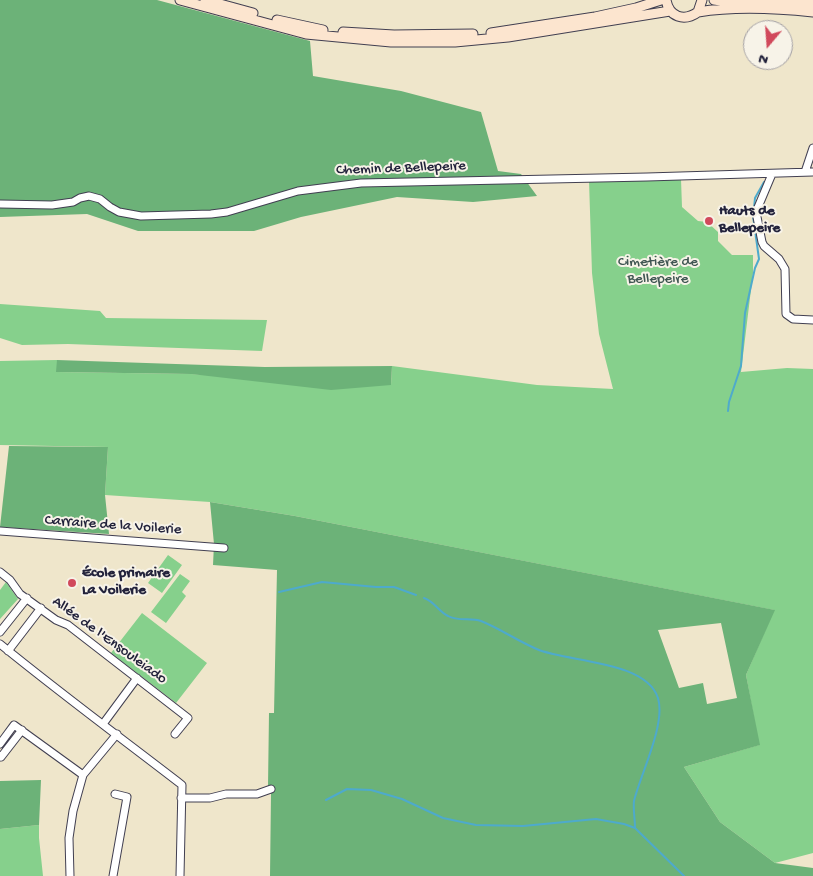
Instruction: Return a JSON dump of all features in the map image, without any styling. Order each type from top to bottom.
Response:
[{"type":"main road","points":[[180,0],[306,34],[391,42],[455,42],[508,37],[670,11]]},
{"type":"main road","points":[[205,0],[319,29],[341,32],[394,35],[466,35],[500,32],[595,17],[636,8],[660,0]]},
{"type":"main road","points":[[666,0],[670,11],[675,15],[687,18],[698,12],[709,10],[784,9],[813,12]]},
{"type":"main road","points":[[698,12],[702,0]]},
{"type":"main road","points":[[714,0],[735,3],[787,1],[813,4]]},
{"type":"street","points":[[809,172],[813,148]]},
{"type":"street","name":"Chemin de Bellepeire","points":[[0,204],[52,205],[73,202],[89,196],[100,199],[119,212],[141,216],[211,214],[227,212],[298,191],[361,183],[809,172]]},
{"type":"street","points":[[772,174],[756,209],[762,242],[779,259],[785,269],[786,314],[793,319],[813,320]]},
{"type":"street","name":"Carraire de la Voilerie","points":[[0,531],[224,548]]},
{"type":"street","name":"Allée de l'Ensouleiado","points":[[0,572],[10,580],[16,590],[74,630],[188,718],[175,734]]},
{"type":"street","points":[[0,632],[27,598]]},
{"type":"street","points":[[8,650],[41,608]]},
{"type":"street","points":[[0,645],[182,785],[180,876]]},
{"type":"street","points":[[103,724],[136,678]]},
{"type":"street","points":[[0,744],[14,725],[83,775]]},
{"type":"street","points":[[0,756],[22,730]]},
{"type":"street","points":[[70,876],[69,838],[83,775],[117,734]]},
{"type":"street","points":[[181,798],[210,798],[226,794],[257,794],[271,789]]},
{"type":"street","points":[[113,876],[127,797],[115,794]]},
{"type":"green space","points":[[0,0],[157,0],[310,41],[313,76],[401,91],[481,112],[498,171],[521,174],[537,196],[473,202],[397,197],[301,217],[254,231],[138,231],[87,214],[0,217]]},
{"type":"green space","name":"Cimetière de Bellepeire","points":[[681,179],[682,207],[698,221],[707,222],[718,232],[718,241],[732,255],[753,255],[753,273],[741,372],[787,368],[813,369],[813,853],[775,863],[720,822],[684,767],[759,745],[746,675],[774,610],[295,516],[210,502],[105,495],[108,447],[0,445],[0,361],[57,360],[57,372],[191,374],[391,385],[392,366],[537,385],[613,389],[599,334],[592,273],[589,181]]},
{"type":"green space","points":[[0,304],[100,311],[106,318],[267,320],[262,351],[68,344],[22,345],[0,338]]},
{"type":"green space","points":[[57,360],[265,367],[392,366],[391,385],[331,390],[191,374],[56,372]]},
{"type":"green space","points":[[9,446],[108,447],[105,495],[109,534],[0,527]]},
{"type":"green space","points":[[210,502],[295,516],[775,610],[746,675],[760,745],[684,767],[720,822],[775,863],[813,868],[813,876],[270,876],[271,794],[268,786],[269,713],[274,713],[277,570],[213,565],[214,544]],"holes":[[[721,623],[737,698],[707,704],[703,683],[679,688],[658,630]]]},
{"type":"green space","points":[[168,555],[182,565],[162,593],[148,583]]},
{"type":"green space","points":[[180,574],[190,581],[182,592],[186,596],[166,623],[151,612]]},
{"type":"green space","points":[[6,582],[18,599],[0,619],[0,590]]},
{"type":"green space","points":[[142,613],[207,663],[176,703],[111,653]]},
{"type":"green space","points":[[41,780],[39,825],[0,829],[0,781]]},
{"type":"green space","points":[[39,825],[43,876],[0,876],[0,829]]},
{"type":"waterway","points":[[754,208],[755,198],[764,182]]},
{"type":"waterway","points":[[728,411],[729,402],[741,366],[745,313],[755,268],[759,259],[753,216]]},
{"type":"waterway","points":[[279,592],[322,582],[394,587],[416,595]]},
{"type":"waterway","points":[[424,598],[452,618],[481,621],[539,650],[623,670],[639,677],[651,686],[658,698],[660,709],[656,736],[634,801],[635,828],[684,876]]},
{"type":"waterway","points":[[326,800],[347,789],[371,790],[402,799],[443,818],[476,825],[523,826],[596,819],[635,828]]},
{"type":"place","name":"Hauts de Bellepeire","points":[[709,221]]},
{"type":"place","name":"École primaire La Voilerie","points":[[72,583]]}]
